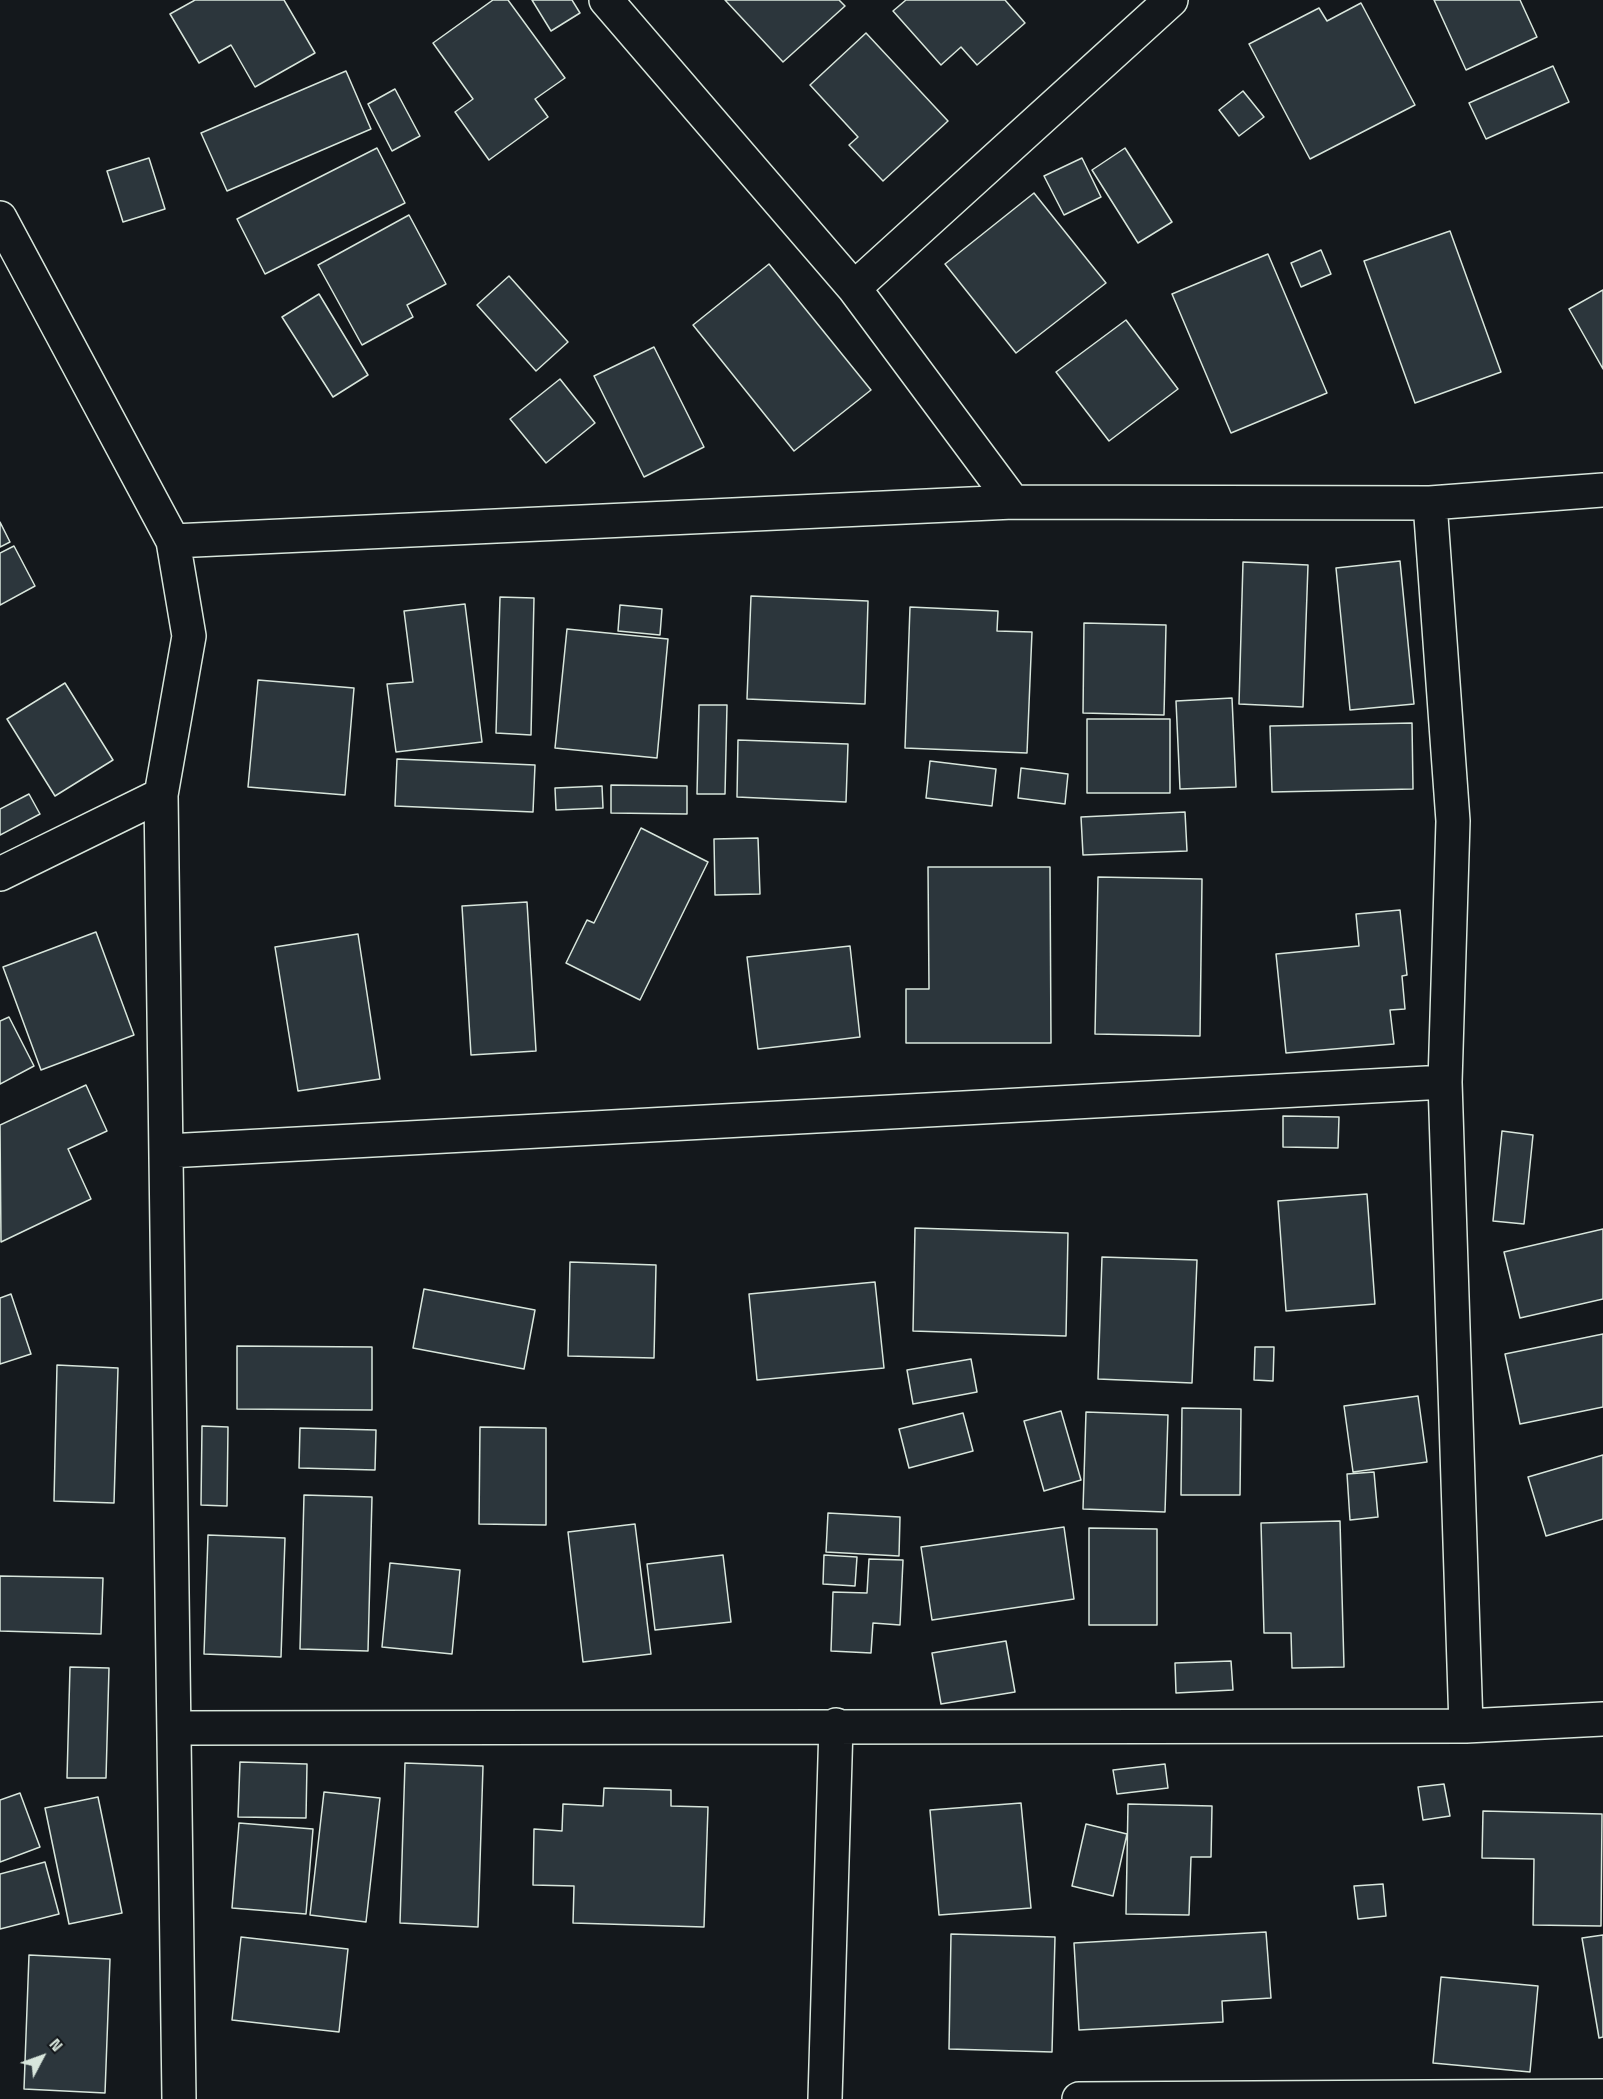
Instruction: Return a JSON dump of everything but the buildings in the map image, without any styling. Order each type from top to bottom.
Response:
[{"type":"street","points":[[606,0],[854,288],[1013,502]]},
{"type":"street","points":[[854,288],[1172,0]]},
{"type":"street","points":[[0,218],[173,541],[189,636],[161,795],[176,1728],[179,2099]]},
{"type":"street","points":[[173,541],[1013,502],[1430,502],[1603,490]]},
{"type":"street","points":[[1430,502],[1453,821],[1445,1082],[1466,1726]]},
{"type":"street","points":[[0,874],[161,795]]},
{"type":"street","points":[[168,1151],[1445,1082]]},
{"type":"street","points":[[176,1728],[836,1725],[1466,1726],[1603,1719]]},
{"type":"street","points":[[825,2099],[836,1725]]},
{"type":"street","points":[[1079,2099],[1603,2096]]}]
